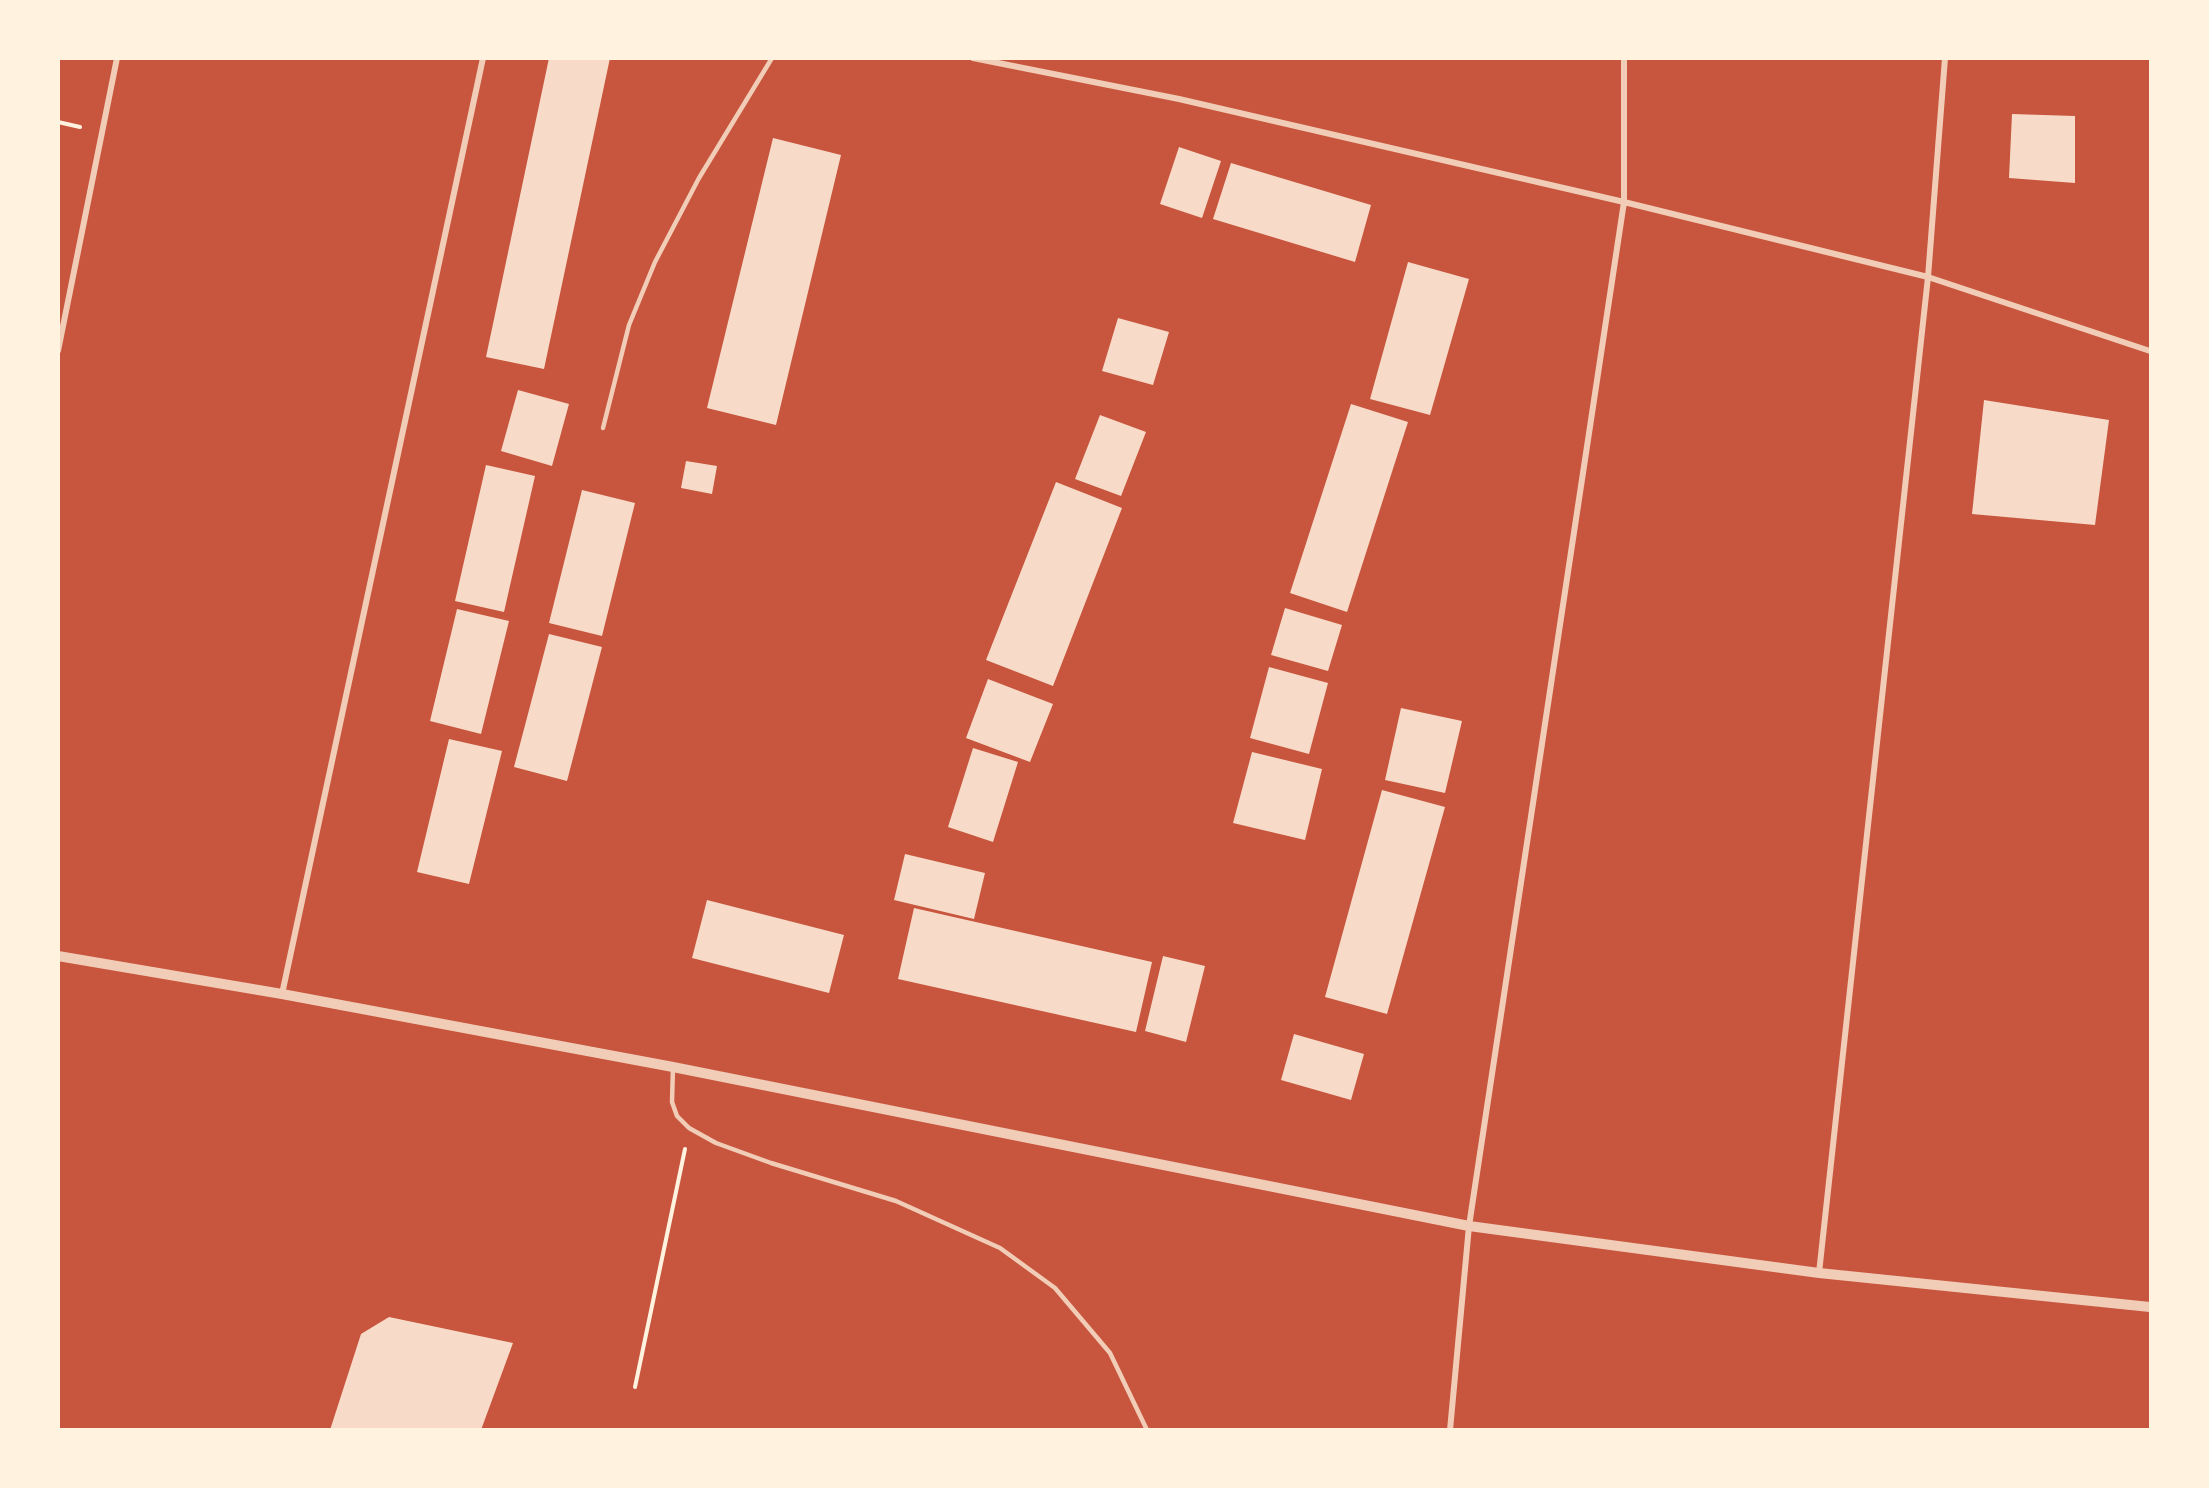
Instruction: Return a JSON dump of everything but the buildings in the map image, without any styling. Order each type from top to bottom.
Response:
[{"type":"street","points":[[58,351],[117,58]]},
{"type":"street","points":[[282,994],[483,58]]},
{"type":"street","points":[[973,58],[1179,99],[1624,202],[1928,277],[2151,351]]},
{"type":"street","points":[[1450,1430],[1469,1226],[1624,202],[1624,58]]},
{"type":"street","points":[[1819,1273],[1928,277],[1945,58]]},
{"type":"street","points":[[58,956],[282,994],[674,1067],[1469,1226],[1819,1273],[2151,1307]]},
{"type":"lane","points":[[603,428],[629,325],[655,262],[699,178],[772,58]]},
{"type":"lane","points":[[674,1067],[672,1102],[677,1116],[689,1128],[716,1143],[771,1163],[896,1201],[1000,1248],[1055,1288],[1110,1353],[1147,1430]]},
{"type":"path","points":[[635,1387],[689,1128]]}]
